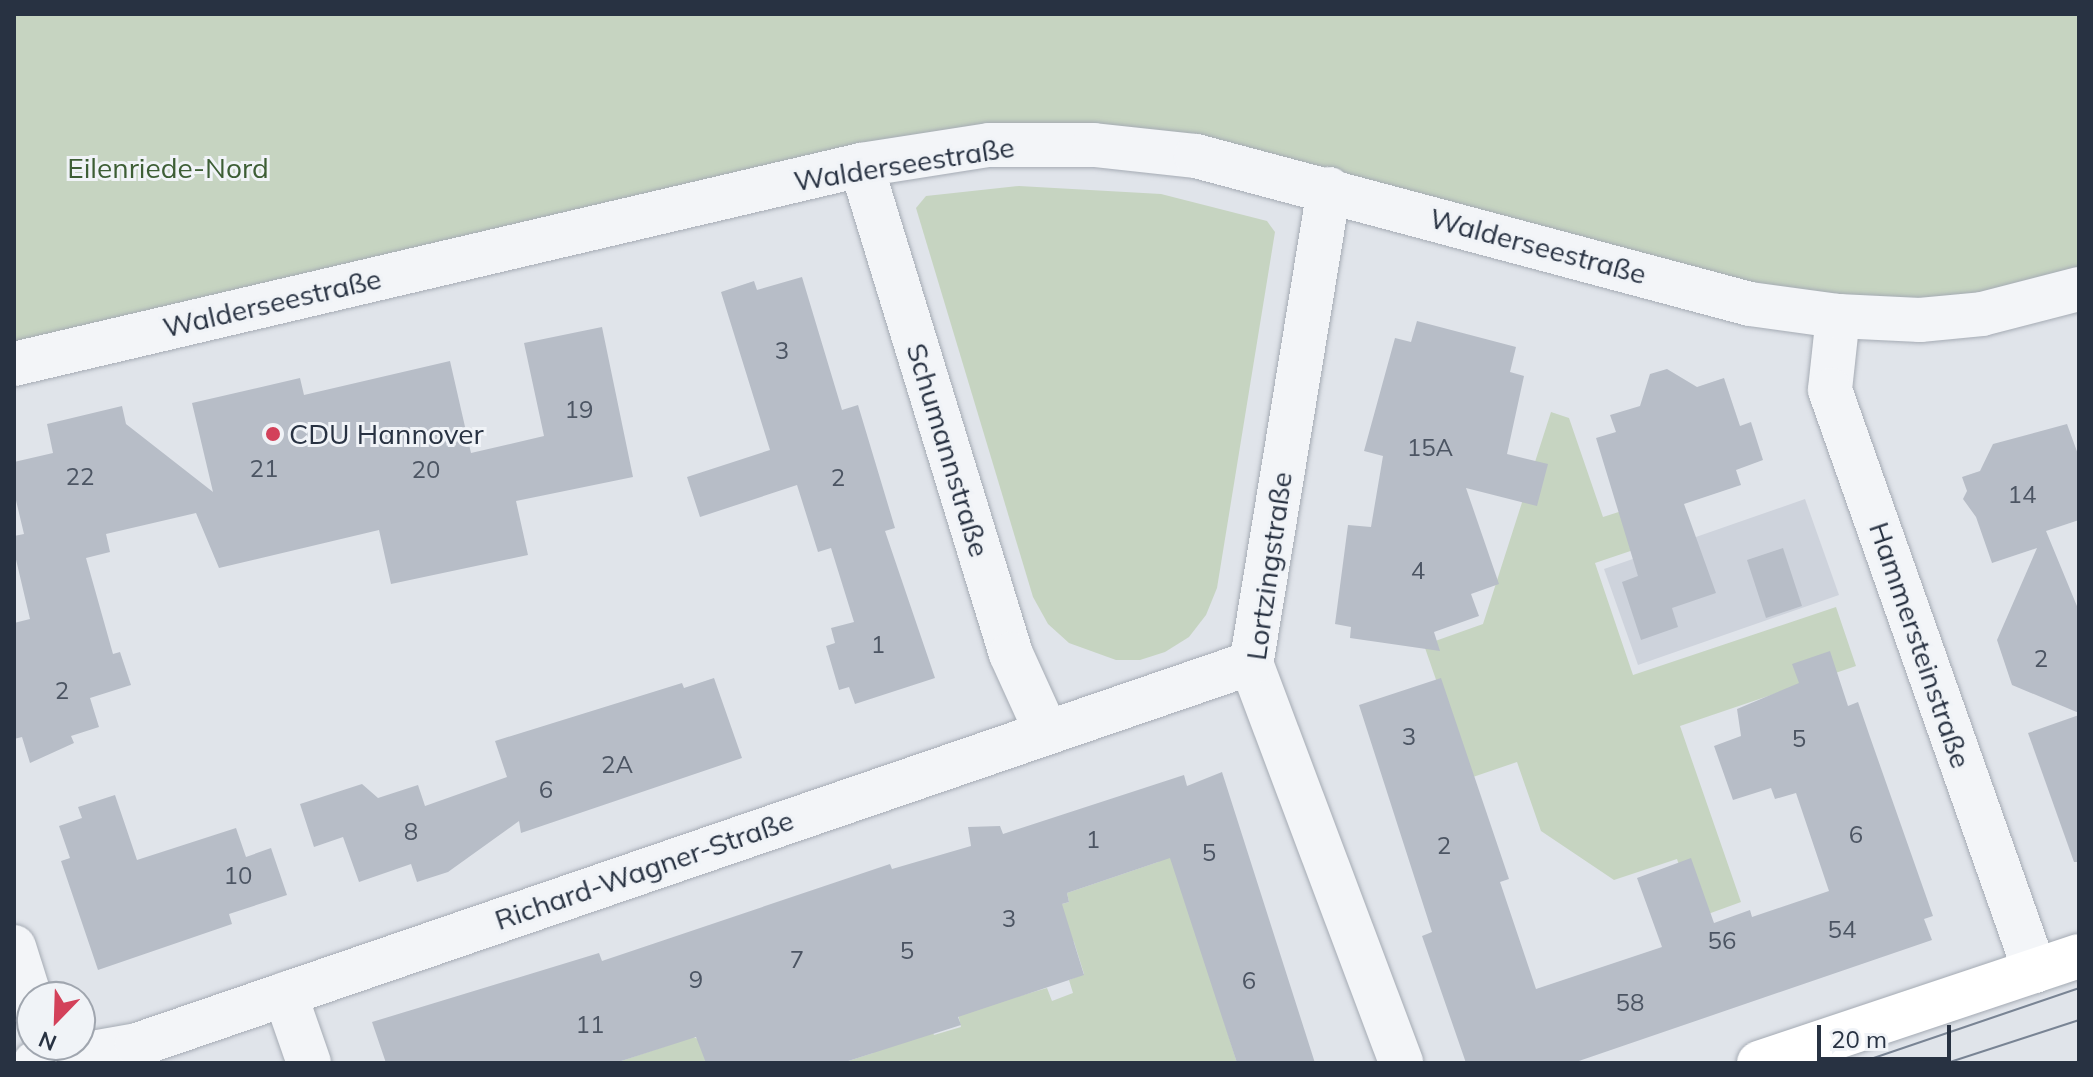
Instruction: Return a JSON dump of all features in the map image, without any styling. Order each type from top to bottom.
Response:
[{"type":"main road","points":[[1759,1063],[2079,956]]},
{"type":"street","name":"Walderseestraße","points":[[14,364],[861,165],[989,145],[1094,145],[1196,156],[1329,189],[1750,304],[1838,316],[1920,320],[1982,314],[2079,289]]},
{"type":"street","name":"Schumannstraße","points":[[861,165],[1011,654],[1046,731]]},
{"type":"street","name":"Lortzingstraße","points":[[1329,189],[1251,663],[1401,1063]]},
{"type":"street","name":"Hammersteinstraße","points":[[1838,316],[1830,390],[2035,971]]},
{"type":"street","name":"Richard-Wagner-Straße","points":[[96,1054],[140,1054],[285,994],[1251,663]]},
{"type":"street","points":[[14,947],[25,981]]},
{"type":"street","points":[[285,994],[309,1063]]},
{"type":"shaded area","points":[[1805,499],[1839,595],[1638,665],[1604,569]]},
{"type":"green space","name":"Eilenriede-Nord","points":[[14,14],[2079,14],[2079,289],[1920,320],[1329,189],[989,145],[14,364]]},
{"type":"green space","points":[[1019,186],[1161,194],[1267,221],[1275,232],[1217,588],[1206,615],[1189,637],[1165,652],[1140,660],[1116,660],[1069,643],[1048,624],[1033,597],[916,208],[926,196]]},
{"type":"green space","points":[[1551,412],[1569,418],[1603,517],[1650,502],[1663,540],[1595,563],[1633,675],[1836,607],[1856,666],[1680,726],[1741,902],[1697,918],[1677,859],[1614,880],[1541,831],[1517,762],[1470,778],[1424,645],[1483,624]]},
{"type":"green space","points":[[1171,850],[1237,1063],[842,1063],[873,1053],[915,983],[934,1035],[961,1027],[958,1014],[1047,988],[1052,1001],[1073,993],[1069,980],[1084,974],[1074,942],[1046,909],[1069,902],[1067,893],[1158,862]]},
{"type":"green space","points":[[693,1037],[703,1041],[706,1063],[615,1063]]},
{"type":"building","points":[[802,277],[842,410],[858,405],[895,528],[885,531],[935,678],[855,704],[849,687],[839,690],[826,646],[835,643],[831,628],[854,622],[831,548],[818,552],[797,485],[700,517],[687,477],[770,450],[721,292],[754,281],[757,290]]},
{"type":"building","points":[[1417,321],[1516,347],[1510,372],[1524,376],[1507,454],[1548,464],[1537,506],[1466,488],[1499,584],[1471,594],[1479,616],[1434,632],[1440,651],[1350,638],[1351,627],[1335,624],[1348,525],[1371,527],[1383,456],[1364,451],[1395,338],[1411,342]]},
{"type":"building","points":[[602,327],[633,477],[516,501],[528,555],[391,584],[379,530],[219,568],[196,513],[106,534],[110,552],[86,558],[113,654],[120,652],[131,685],[90,698],[99,727],[71,736],[74,743],[30,763],[22,737],[14,739],[14,623],[30,619],[14,551],[14,536],[24,534],[14,492],[14,462],[53,453],[47,424],[122,406],[126,424],[213,492],[192,403],[300,378],[304,395],[450,361],[471,453],[544,436],[524,343]]},
{"type":"building","points":[[1667,369],[1697,387],[1724,378],[1740,426],[1751,422],[1763,460],[1736,470],[1741,485],[1684,504],[1716,593],[1672,608],[1678,627],[1641,640],[1622,582],[1638,576],[1596,438],[1616,432],[1610,415],[1640,406],[1650,374]]},
{"type":"building","points":[[2067,424],[2079,457],[2079,520],[2046,531],[2079,611],[2079,713],[2012,685],[1997,640],[2037,548],[1992,563],[1976,517],[1963,499],[1967,491],[1962,477],[1980,471],[1993,444]]},
{"type":"building","points":[[1783,548],[1802,606],[1766,618],[1747,560]]},
{"type":"building","points":[[1830,651],[1848,706],[1858,702],[1933,916],[1924,919],[1932,940],[1573,1063],[1466,1063],[1422,936],[1432,932],[1359,705],[1441,678],[1509,879],[1500,882],[1536,989],[1662,947],[1637,878],[1691,858],[1714,923],[1750,910],[1752,917],[1829,891],[1796,793],[1775,799],[1771,788],[1733,800],[1714,746],[1741,736],[1737,709],[1799,683],[1792,664]]},
{"type":"building","points":[[714,678],[742,758],[521,833],[519,821],[448,872],[417,882],[411,864],[359,882],[343,837],[314,847],[300,804],[362,784],[378,798],[418,785],[425,806],[507,777],[495,741],[682,683],[684,688]]},
{"type":"building","points":[[2079,715],[2079,862],[2074,862],[2028,733]]},
{"type":"building","points":[[1222,772],[1315,1063],[1237,1063],[1170,858],[1067,893],[1069,902],[1062,904],[1084,975],[958,1017],[961,1025],[842,1063],[706,1063],[696,1037],[615,1063],[386,1063],[372,1022],[599,953],[602,961],[890,864],[892,869],[971,846],[968,827],[1000,826],[1003,834],[1184,775],[1187,786]]},
{"type":"building","points":[[115,795],[137,860],[236,828],[246,857],[271,848],[287,895],[229,914],[232,924],[98,970],[61,861],[70,858],[59,826],[82,818],[78,807]]},
{"type":"tram line","points":[[1859,1063],[2079,988]]},
{"type":"tram line","points":[[1947,1063],[2079,1020]]},
{"type":"place","name":"CDU Hannover","points":[[273,434]]}]
